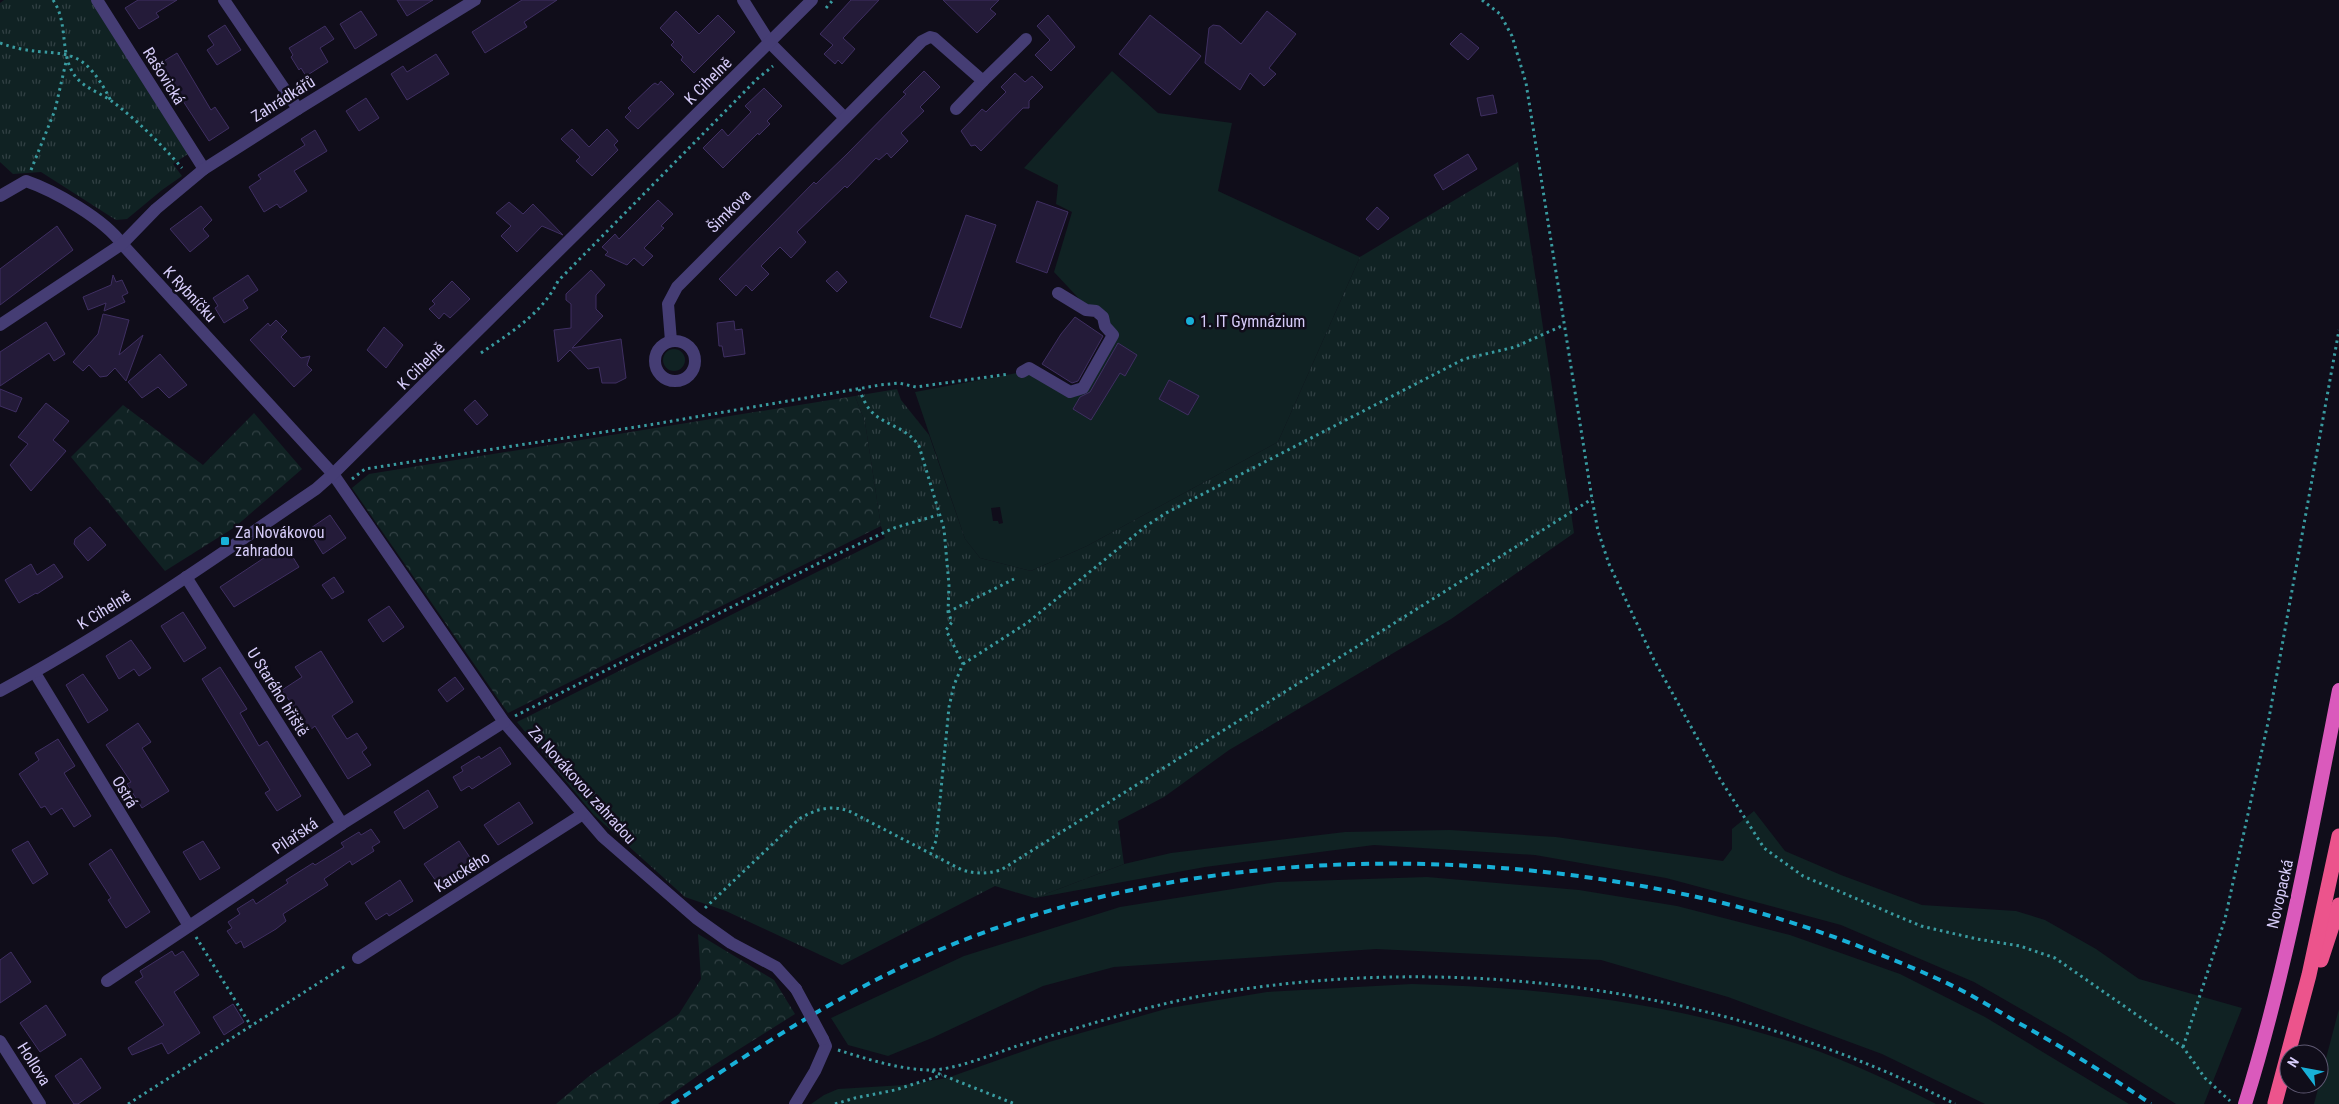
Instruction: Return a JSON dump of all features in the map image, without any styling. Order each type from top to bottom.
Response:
[{"type":"highway","name":"Novopacká","points":[[2245,1104],[2252,1083],[2309,846],[2339,690]]},
{"type":"highway","points":[[2275,1103],[2309,975],[2339,836]]},
{"type":"highway","points":[[2294,1044],[2339,904]]},
{"type":"highway","points":[[2275,1103],[2279,1090]]},
{"type":"street","name":"Rašovická","points":[[97,0],[204,169]]},
{"type":"street","points":[[224,0],[298,109]]},
{"type":"street","name":"Zahrádkářů","points":[[122,244],[156,209],[204,169],[476,0]]},
{"type":"street","points":[[743,0],[770,43],[845,118]]},
{"type":"street","name":"K Cihelně","points":[[0,691],[35,673],[186,577],[316,489],[812,0]]},
{"type":"street","name":"Šimkova","points":[[671,341],[668,304],[677,287],[922,41],[930,37],[938,41],[983,81]]},
{"type":"street","points":[[956,109],[1026,38]]},
{"type":"street","points":[[0,196],[26,180]]},
{"type":"street","name":"K Rybníčku","points":[[26,180],[47,188],[112,231],[333,474]]},
{"type":"street","points":[[0,325],[122,244]]},
{"type":"street","points":[[1022,372],[1029,368],[1070,392],[1083,388],[1114,335],[1105,326],[1103,317],[1096,311],[1086,310],[1058,293]]},
{"type":"street","name":"Za Novákovou zahradou","points":[[333,474],[504,722],[583,814],[612,845],[696,918],[731,943],[776,967],[796,989],[824,1042]]},
{"type":"street","name":"U Starého hřiště","points":[[186,577],[342,824]]},
{"type":"street","name":"Ostrá","points":[[35,673],[190,926]]},
{"type":"street","name":"Pilařská","points":[[107,981],[342,824],[504,722]]},
{"type":"street","name":"Kauckého","points":[[358,958],[583,814]]},
{"type":"street","name":"Hollova","points":[[0,1041],[40,1104]]},
{"type":"street","points":[[796,1104],[815,1071],[824,1042]]},
{"type":"path","points":[[54,0],[58,6],[65,30],[68,64],[77,78],[112,102],[148,131],[192,179]]},
{"type":"path","points":[[821,12],[833,0]]},
{"type":"path","points":[[1482,0],[1500,14],[1508,28],[1526,83],[1598,532],[1609,564],[1654,660],[1720,779],[1764,848],[1803,876],[1921,926],[1977,939],[2020,946],[2055,958],[2183,1047],[2205,1078],[2234,1104]]},
{"type":"path","points":[[0,43],[18,49],[67,55],[83,61],[91,68],[112,102]]},
{"type":"path","points":[[26,180],[55,110],[64,80],[67,55]]},
{"type":"path","points":[[481,353],[520,327],[550,297],[558,281],[757,79],[783,56]]},
{"type":"path","points":[[930,853],[936,841],[949,707],[954,685],[963,664],[1027,623],[1146,526],[1166,513],[1464,359],[1515,347],[1564,325]]},
{"type":"path","points":[[2183,1047],[2228,910],[2269,718],[2339,330]]},
{"type":"path","points":[[349,481],[365,469],[656,424],[899,383],[916,388],[1022,372]]},
{"type":"path","points":[[859,389],[871,411],[879,418],[902,429],[914,438],[919,446],[944,529],[949,585],[948,612],[952,622],[946,630],[963,664]]},
{"type":"path","points":[[696,918],[710,901],[799,819],[814,810],[842,808],[962,870],[974,874],[987,874],[1001,870],[1592,499]]},
{"type":"path","points":[[504,722],[835,555],[894,528],[939,515]]},
{"type":"path","points":[[948,612],[1014,579]]},
{"type":"path","points":[[190,926],[251,1026]]},
{"type":"path","points":[[128,1104],[358,958]]},
{"type":"path","points":[[930,1070],[962,1064],[1127,1012],[1201,996],[1268,986],[1368,978],[1492,978],[1631,995],[1702,1010],[1787,1036],[1862,1062],[1955,1104]]},
{"type":"path","points":[[824,1042],[879,1062],[930,1070],[1014,1104]]},
{"type":"path","points":[[835,1104],[895,1090],[942,1075]]},
{"type":"green space","points":[[4,0],[92,0],[188,154],[173,164],[182,176],[127,219],[116,220],[41,172],[13,174],[0,162],[0,3]]},
{"type":"green space","name":"1. IT Gymnázium","points":[[1112,71],[1158,113],[1232,123],[1218,191],[1360,257],[1278,442],[1087,546],[1031,571],[980,558],[965,539],[915,392],[1022,372],[1083,388],[1113,335],[1054,272],[1072,212],[1056,204],[1058,185],[1024,168]],"holes":[[[1118,344],[1136,355],[1125,376],[1106,364]],[[1169,380],[1198,396],[1159,399]],[[1000,507],[1003,523],[999,524],[998,521],[993,521],[991,508]]]},
{"type":"green space","points":[[1518,162],[1574,533],[1451,619],[1229,750],[1164,797],[1118,821],[1124,864],[1035,898],[995,886],[842,965],[726,911],[685,897],[594,815],[517,722],[885,538],[881,526],[865,422],[855,396],[897,389],[901,400],[929,435],[965,539],[980,558],[1031,571],[1087,546],[1278,442],[1360,257]]},
{"type":"green space","points":[[674,349],[682,352],[685,360],[682,368],[674,371],[666,368],[663,360],[666,352]]},
{"type":"green space","points":[[855,396],[865,422],[881,526],[508,713],[352,488],[369,474]]},
{"type":"green space","points":[[123,405],[203,465],[254,413],[302,469],[235,527],[165,571],[71,457]]},
{"type":"green space","points":[[1754,811],[1785,851],[1841,875],[1922,905],[2016,911],[2045,920],[2096,949],[2139,979],[2242,1008],[2204,1104],[2176,1104],[2066,1035],[1974,982],[1841,925],[1666,878],[1535,855],[1374,845],[1205,867],[1035,898],[1124,864],[1171,853],[1345,832],[1450,830],[1556,837],[1723,861],[1732,849],[1732,829]]},
{"type":"green space","points":[[1427,877],[1579,890],[1677,906],[1790,935],[1900,974],[1985,1017],[2129,1104],[1985,1104],[1882,1054],[1728,997],[1601,960],[1376,949],[1114,967],[1043,986],[932,1038],[888,1056],[848,1045],[831,1018],[964,956],[1120,907],[1277,882]]},
{"type":"green space","points":[[698,934],[774,980],[795,1014],[703,1072],[658,1104],[556,1104],[588,1077],[679,1014],[701,979]]},
{"type":"green space","points":[[1412,984],[1504,988],[1550,993],[1641,1005],[1686,1014],[1796,1043],[1837,1058],[1936,1104],[811,1104],[824,1095],[838,1089],[904,1085],[947,1078],[1049,1042],[1169,1008],[1267,992]]},
{"type":"green space","points":[[2339,1009],[2339,1104],[2314,1104],[2317,1094],[2329,1094],[2329,1047]]},
{"type":"building","points":[[138,0],[177,0],[156,13],[159,17],[139,29],[125,8]]},
{"type":"building","points":[[397,0],[433,0],[407,16]]},
{"type":"building","points":[[522,0],[557,0],[524,22],[527,27],[485,53],[472,32]]},
{"type":"building","points":[[851,0],[879,0],[843,38],[855,49],[842,64],[838,60],[835,64],[824,54],[833,45],[820,34]]},
{"type":"building","points":[[943,0],[999,0],[990,9],[996,14],[977,33]]},
{"type":"building","points":[[361,11],[377,35],[355,49],[340,24]]},
{"type":"building","points":[[676,11],[699,34],[718,15],[735,32],[694,73],[681,60],[683,57],[671,45],[674,42],[660,28]]},
{"type":"building","points":[[1267,11],[1296,34],[1269,68],[1276,74],[1264,86],[1250,73],[1240,90],[1205,63],[1209,28],[1213,25],[1220,26],[1241,44]]},
{"type":"building","points":[[1048,15],[1075,47],[1051,71],[1035,55],[1050,40],[1037,26]]},
{"type":"building","points":[[1150,15],[1201,56],[1170,95],[1119,54]]},
{"type":"building","points":[[225,25],[241,50],[217,65],[207,50],[214,45],[208,36]]},
{"type":"building","points":[[325,26],[334,39],[320,48],[328,62],[306,76],[301,68],[299,70],[291,57],[293,55],[289,48]]},
{"type":"building","points":[[1461,33],[1479,48],[1468,60],[1450,44]]},
{"type":"building","points":[[177,53],[211,110],[215,107],[229,128],[209,141],[159,64]]},
{"type":"building","points":[[436,54],[449,74],[407,100],[391,74],[403,66],[407,72]]},
{"type":"building","points":[[924,71],[940,87],[920,107],[924,111],[901,133],[908,141],[891,158],[887,153],[879,160],[876,158],[847,188],[845,186],[797,232],[806,242],[791,258],[780,247],[761,266],[769,274],[752,291],[746,285],[736,296],[719,279],[814,182],[816,184],[847,154],[906,94],[903,92]]},
{"type":"building","points":[[1015,73],[1025,82],[1032,76],[1043,87],[1029,101],[1029,108],[1023,108],[981,151],[975,145],[971,146],[961,131],[982,109],[986,112],[1006,92],[1001,87]]},
{"type":"building","points":[[661,81],[674,94],[638,129],[625,117],[631,111],[628,108],[652,85],[655,83],[658,85]]},
{"type":"building","points":[[764,88],[782,106],[767,121],[770,124],[759,135],[758,133],[723,168],[703,148],[722,129],[728,136],[751,112],[745,106]]},
{"type":"building","points":[[1493,95],[1497,113],[1481,116],[1477,98]]},
{"type":"building","points":[[366,98],[379,118],[359,131],[346,111]]},
{"type":"building","points":[[572,129],[589,147],[607,129],[618,141],[614,145],[618,150],[592,176],[576,161],[580,157],[561,139]]},
{"type":"building","points":[[315,130],[327,151],[294,171],[307,191],[280,208],[277,204],[264,212],[249,187],[261,179],[258,175],[305,145],[301,139]]},
{"type":"building","points":[[1468,154],[1477,169],[1443,190],[1434,175]]},
{"type":"building","points":[[658,200],[673,214],[661,226],[664,228],[644,248],[653,256],[643,266],[634,258],[627,265],[605,255],[608,252],[602,247],[615,234],[619,239]]},
{"type":"building","points":[[1037,201],[1068,212],[1047,273],[1016,262]]},
{"type":"building","points":[[509,202],[523,214],[533,204],[563,235],[542,226],[517,252],[501,236],[511,226],[496,213]]},
{"type":"building","points":[[201,206],[212,220],[203,229],[209,236],[190,252],[170,229]]},
{"type":"building","points":[[1377,207],[1389,218],[1378,230],[1366,219]]},
{"type":"building","points":[[966,215],[996,225],[961,328],[930,317]]},
{"type":"building","points":[[57,226],[73,250],[0,305],[0,269]]},
{"type":"building","points":[[591,270],[605,285],[596,295],[596,309],[603,316],[572,348],[621,339],[626,378],[616,383],[602,383],[599,367],[588,369],[570,350],[558,362],[554,330],[571,328],[571,304],[566,300],[566,294]]},
{"type":"building","points":[[837,271],[847,282],[837,292],[826,281]]},
{"type":"building","points":[[113,275],[116,282],[122,280],[128,293],[122,296],[125,302],[104,311],[106,303],[88,310],[83,297],[111,285]]},
{"type":"building","points":[[248,275],[258,290],[243,300],[248,308],[224,323],[215,308],[218,306],[213,298]]},
{"type":"building","points":[[452,281],[470,299],[450,318],[444,313],[439,319],[429,309],[435,304],[432,301]]},
{"type":"building","points":[[103,314],[129,320],[119,355],[143,335],[126,381],[115,368],[107,376],[100,377],[89,365],[83,371],[73,362],[98,334]]},
{"type":"building","points":[[1075,317],[1103,336],[1078,381],[1072,383],[1042,364],[1061,334]]},
{"type":"building","points":[[276,320],[287,331],[281,337],[301,358],[310,356],[307,365],[312,370],[294,387],[250,340],[268,323],[270,326]]},
{"type":"building","points":[[734,321],[735,330],[742,329],[745,354],[724,357],[722,346],[719,346],[717,323]]},
{"type":"building","points":[[46,322],[65,354],[54,361],[49,353],[0,386],[0,352]]},
{"type":"building","points":[[384,327],[403,345],[386,368],[367,350]]},
{"type":"building","points":[[1118,343],[1137,355],[1125,376],[1120,373],[1091,420],[1073,409],[1080,397],[1090,392]]},
{"type":"building","points":[[160,354],[187,385],[169,398],[158,387],[142,398],[128,382]]},
{"type":"building","points":[[1169,380],[1199,396],[1188,415],[1159,399]]},
{"type":"building","points":[[0,389],[22,398],[16,412],[0,406]]},
{"type":"building","points":[[475,400],[488,415],[477,425],[464,410]]},
{"type":"building","points":[[46,403],[69,421],[53,440],[66,451],[31,491],[10,465],[28,444],[18,437]]},
{"type":"building","points":[[330,515],[346,538],[323,554],[308,530]]},
{"type":"building","points":[[90,527],[106,545],[88,561],[74,544],[75,539]]},
{"type":"building","points":[[286,546],[299,567],[234,607],[220,587],[276,550],[278,552]]},
{"type":"building","points":[[31,564],[37,575],[54,564],[63,577],[19,603],[5,580]]},
{"type":"building","points":[[334,577],[344,592],[332,599],[322,585]]},
{"type":"building","points":[[389,606],[404,627],[383,642],[368,620]]},
{"type":"building","points":[[183,612],[206,648],[184,662],[161,626]]},
{"type":"building","points":[[131,640],[151,668],[139,676],[134,669],[119,679],[106,656]]},
{"type":"building","points":[[321,651],[353,702],[332,716],[347,739],[357,733],[367,748],[362,752],[371,765],[348,779],[315,726],[310,730],[282,690],[302,677],[295,667]]},
{"type":"building","points":[[220,667],[247,709],[240,713],[259,746],[267,741],[301,796],[277,811],[265,793],[270,790],[202,679]]},
{"type":"building","points":[[83,674],[108,710],[88,723],[66,685]]},
{"type":"building","points":[[455,677],[464,689],[447,702],[438,690]]},
{"type":"building","points":[[138,723],[151,742],[142,748],[169,791],[142,808],[127,784],[131,782],[106,745]]},
{"type":"building","points":[[58,739],[75,766],[64,773],[91,816],[74,827],[62,808],[51,815],[45,806],[41,808],[19,774],[39,760],[35,753]]},
{"type":"building","points":[[500,747],[511,764],[472,789],[469,786],[461,791],[453,777],[463,771],[461,767],[479,756],[481,759]]},
{"type":"building","points":[[428,790],[438,807],[404,829],[394,812]]},
{"type":"building","points":[[519,802],[533,823],[498,845],[484,825]]},
{"type":"building","points":[[371,829],[380,842],[372,847],[374,851],[352,865],[350,861],[324,879],[328,885],[283,914],[286,921],[276,929],[244,948],[241,941],[236,944],[227,931],[232,928],[228,922],[240,914],[237,909],[253,899],[256,904],[288,883],[286,880],[344,847],[341,843],[359,832],[361,835]]},
{"type":"building","points":[[28,841],[48,874],[33,884],[12,850]]},
{"type":"building","points":[[203,841],[220,868],[200,880],[183,852]]},
{"type":"building","points":[[459,841],[473,862],[438,884],[424,864]]},
{"type":"building","points":[[111,849],[150,912],[126,928],[108,900],[111,898],[89,864]]},
{"type":"building","points":[[400,880],[413,901],[389,916],[387,913],[376,920],[365,903]]},
{"type":"building","points":[[172,951],[175,956],[183,951],[199,975],[174,992],[200,1033],[168,1054],[162,1043],[132,1055],[128,1048],[164,1025],[135,982],[143,977],[140,971]]},
{"type":"building","points":[[11,952],[31,982],[0,1003],[0,960]]},
{"type":"building","points":[[233,1004],[244,1022],[224,1035],[213,1017]]},
{"type":"building","points":[[46,1005],[66,1035],[40,1052],[20,1023]]},
{"type":"building","points":[[81,1058],[101,1088],[78,1104],[74,1104],[55,1076]]},
{"type":"railway","points":[[672,1104],[785,1031],[862,987],[943,948],[985,932],[1071,905],[1160,884],[1251,871],[1342,864],[1435,864],[1527,870],[1617,882],[1706,899],[1765,914],[1824,933],[1938,979],[1987,1004],[2118,1082],[2151,1104]]},
{"type":"place","name":"1. IT Gymnázium","points":[[1190,321]]},
{"type":"place","name":"Za Novákovou zahradou","points":[[225,541]]}]
